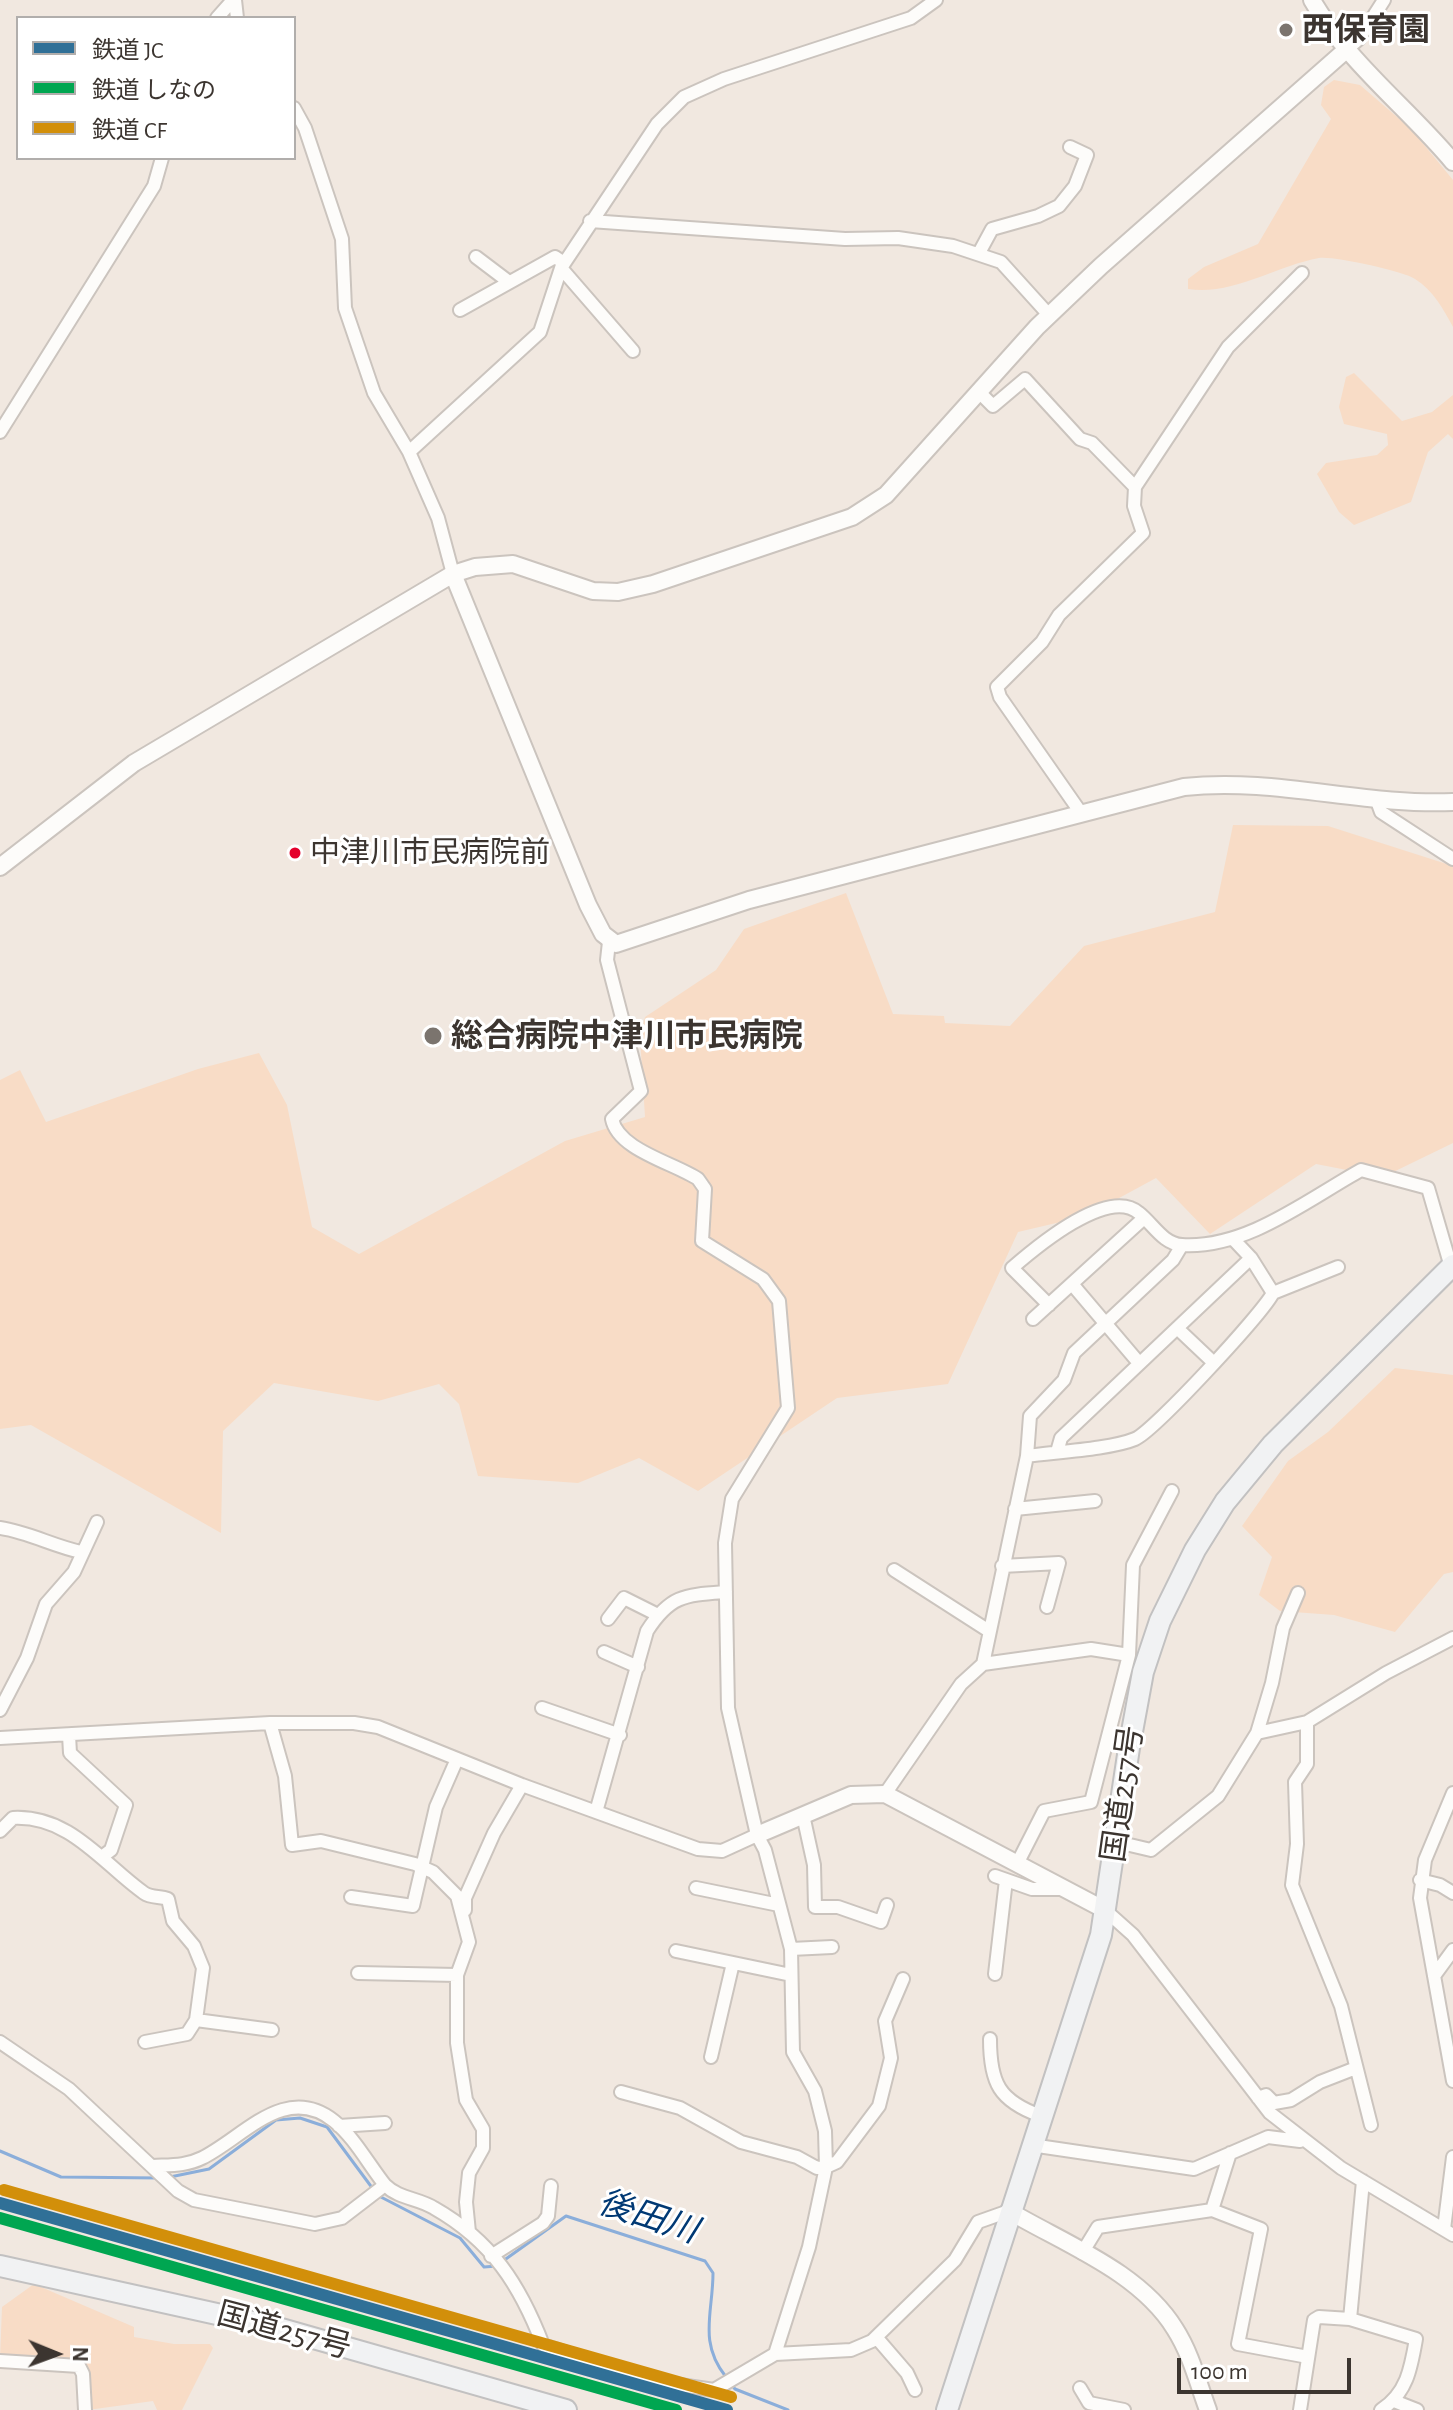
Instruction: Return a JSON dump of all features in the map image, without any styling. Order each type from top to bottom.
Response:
[{"type":"highway","name":"国道257号","points":[[947,2410],[1101,1935],[1143,1672],[1165,1609],[1209,1524],[1273,1444],[1452,1266]]},
{"type":"highway","name":"国道257号","points":[[0,2266],[271,2326],[566,2410]]},
{"type":"street","points":[[219,16],[234,0]]},
{"type":"street","points":[[409,452],[540,332],[563,266],[590,221],[657,124],[684,97],[724,79],[911,18],[936,0]]},
{"type":"street","points":[[1312,0],[1346,50],[1417,119],[1453,162]]},
{"type":"street","points":[[0,867],[134,763],[453,574],[475,567],[513,564],[593,591],[618,592],[653,584],[835,524],[886,495],[1049,315],[1359,39],[1384,0]]},
{"type":"street","points":[[296,112],[305,128],[342,239],[345,308],[374,393],[409,452],[438,518],[453,574],[588,905],[609,942],[607,960],[641,1091],[612,1119],[614,1128],[627,1142],[698,1179],[705,1189],[702,1241],[763,1279],[779,1301],[788,1408],[732,1499],[725,1543],[728,1708],[757,1835],[765,1850],[791,1949],[793,2052],[815,2091],[825,2131],[826,2167],[809,2247],[775,2354]]},
{"type":"street","points":[[979,253],[992,229],[1038,216],[1068,197],[1087,155],[1070,147]]},
{"type":"street","points":[[0,432],[154,186],[161,160]]},
{"type":"street","points":[[590,221],[845,239],[898,238],[979,253],[1001,262],[1049,315]]},
{"type":"street","points":[[476,257],[509,282]]},
{"type":"street","points":[[460,310],[555,257],[633,351]]},
{"type":"street","points":[[1081,813],[1000,697],[997,687],[1042,642],[1059,615],[1143,533],[1134,506],[1135,487],[1228,347],[1302,273]]},
{"type":"street","points":[[979,392],[993,406],[1025,379],[1080,439],[1092,443],[1135,487]]},
{"type":"street","points":[[609,942],[623,942],[763,896],[1158,792],[1203,785],[1407,804],[1453,802]]},
{"type":"street","points":[[1377,801],[1381,812],[1453,859]]},
{"type":"street","points":[[1049,1305],[1012,1268],[1063,1225],[1119,1206],[1137,1210],[1170,1243],[1182,1245],[1234,1240],[1361,1170],[1428,1188],[1452,1266]]},
{"type":"street","points":[[1033,1319],[1144,1218]]},
{"type":"street","points":[[1234,1240],[1251,1258],[1273,1293]]},
{"type":"street","points":[[983,1664],[1027,1456],[1030,1416],[1064,1380],[1074,1353],[1173,1260],[1182,1245]]},
{"type":"street","points":[[1057,1452],[1061,1438],[1251,1258]]},
{"type":"street","points":[[1027,1456],[1137,1439],[1214,1363],[1265,1307],[1273,1293],[1338,1267]]},
{"type":"street","points":[[1072,1284],[1139,1363]]},
{"type":"street","points":[[1177,1328],[1214,1363]]},
{"type":"street","points":[[1018,1862],[1044,1811],[1091,1802],[1129,1655],[1133,1565],[1172,1491]]},
{"type":"street","points":[[1015,1509],[1095,1501]]},
{"type":"street","points":[[0,1710],[27,1658],[46,1604],[74,1572],[97,1522]]},
{"type":"street","points":[[0,1528],[23,1531],[46,1544],[81,1552]]},
{"type":"street","points":[[1002,1566],[1059,1563],[1047,1607]]},
{"type":"street","points":[[894,1570],[989,1631]]},
{"type":"street","points":[[596,1812],[647,1631],[674,1600],[726,1592]]},
{"type":"street","points":[[1117,1842],[1151,1850],[1218,1796],[1232,1778],[1246,1746],[1257,1733],[1272,1683],[1283,1628],[1298,1593]]},
{"type":"street","points":[[608,1619],[624,1598],[658,1615]]},
{"type":"street","points":[[1257,1733],[1307,1722],[1386,1673],[1453,1638]]},
{"type":"street","points":[[885,1794],[961,1684],[983,1664],[1091,1649],[1129,1655]]},
{"type":"street","points":[[604,1652],[638,1667]]},
{"type":"street","points":[[542,1708],[620,1735]]},
{"type":"street","points":[[1307,1722],[1307,1764],[1295,1782],[1297,1844],[1292,1885],[1341,2006],[1371,2125]]},
{"type":"street","points":[[270,1723],[285,1776],[292,1845],[321,1841],[433,1872],[457,1896],[464,1917]]},
{"type":"street","points":[[0,1738],[270,1723],[354,1723],[378,1727],[522,1785],[712,1852],[862,1792],[885,1794],[1105,1910],[1133,1935],[1258,2098],[1302,2141],[1449,2232],[1453,2157]]},
{"type":"street","points":[[69,1735],[70,1753],[126,1805],[111,1850],[103,1856]]},
{"type":"street","points":[[351,1897],[413,1906],[436,1807],[457,1759]]},
{"type":"street","points":[[469,2232],[466,2202],[469,2173],[483,2148],[483,2129],[466,2100],[454,2009],[457,1975],[468,1952],[465,1898],[522,1785]]},
{"type":"street","points":[[1453,1793],[1434,1834],[1420,1880],[1434,1976],[1449,2036],[1453,2081]]},
{"type":"street","points":[[803,1815],[814,1865],[815,1907],[838,1907],[881,1922],[887,1905]]},
{"type":"street","points":[[0,1831],[13,1818],[26,1817],[69,1832],[103,1856],[145,1893],[168,1899],[173,1921],[194,1946],[203,1968],[196,2020],[187,2034],[145,2042]]},
{"type":"street","points":[[995,1974],[1000,1878],[1032,1889],[1050,1891],[1066,1888]]},
{"type":"street","points":[[1420,1880],[1440,1885],[1453,1893]]},
{"type":"street","points":[[696,1888],[779,1905]]},
{"type":"street","points":[[791,1949],[832,1947]]},
{"type":"street","points":[[1434,1976],[1453,1950]]},
{"type":"street","points":[[676,1951],[791,1975]]},
{"type":"street","points":[[711,2057],[733,1963]]},
{"type":"street","points":[[358,1973],[457,1975]]},
{"type":"street","points":[[621,2092],[680,2108],[741,2142],[797,2157],[817,2168],[826,2167],[837,2162],[879,2106],[891,2058],[885,2021],[903,1979]]},
{"type":"street","points":[[196,2020],[272,2030]]},
{"type":"street","points":[[990,2039],[990,2070],[1007,2100],[1041,2116]]},
{"type":"street","points":[[0,2042],[69,2089],[174,2187],[208,2205],[306,2225],[342,2218],[379,2189]]},
{"type":"street","points":[[1258,2098],[1266,2095],[1274,2103],[1282,2104],[1320,2082],[1356,2068]]},
{"type":"street","points":[[154,2168],[184,2165],[201,2159],[265,2115],[281,2110],[313,2110],[339,2126],[379,2189],[432,2206],[469,2232],[506,2270],[525,2298],[543,2345],[653,2381],[714,2390],[775,2354],[851,2350],[876,2337],[955,2260],[978,2222],[1009,2211],[1124,2278],[1164,2313],[1190,2360],[1208,2410]]},
{"type":"street","points":[[339,2126],[385,2123]]},
{"type":"street","points":[[1031,2145],[1194,2169],[1268,2137],[1302,2141]]},
{"type":"street","points":[[1212,2210],[1230,2153]]},
{"type":"street","points":[[1350,2319],[1363,2181]]},
{"type":"street","points":[[493,2257],[543,2223],[548,2216],[551,2186]]},
{"type":"street","points":[[1082,2253],[1098,2227],[1212,2210],[1261,2229],[1238,2344],[1308,2357]]},
{"type":"street","points":[[1300,2410],[1314,2320],[1319,2317],[1350,2319],[1416,2339],[1410,2370],[1394,2401],[1381,2410]]},
{"type":"street","points":[[876,2337],[907,2373],[915,2390]]},
{"type":"street","points":[[0,2361],[79,2366],[83,2374],[85,2410]]},
{"type":"street","points":[[1080,2388],[1089,2403],[1124,2410]]},
{"type":"street","points":[[1394,2401],[1417,2410]]},
{"type":"shaded area","points":[[1334,80],[1360,85],[1411,129],[1453,180],[1453,327],[1433,295],[1415,279],[1383,268],[1339,259],[1319,258],[1221,288],[1188,289],[1188,279],[1204,267],[1258,244],[1331,119],[1321,105],[1324,87]]},
{"type":"shaded area","points":[[1354,373],[1402,421],[1432,412],[1453,395],[1453,439],[1448,434],[1428,452],[1411,502],[1354,525],[1339,512],[1317,474],[1326,463],[1377,455],[1388,445],[1387,434],[1344,424],[1339,407],[1346,377]]},
{"type":"shaded area","points":[[1233,825],[1328,826],[1453,866],[1453,1143],[1383,1177],[1316,1164],[1210,1234],[1156,1178],[1086,1216],[1018,1232],[948,1384],[837,1398],[698,1491],[639,1458],[578,1483],[478,1476],[459,1404],[439,1384],[378,1401],[274,1383],[223,1431],[221,1533],[31,1425],[0,1429],[0,1080],[20,1070],[46,1122],[198,1069],[259,1053],[287,1105],[312,1227],[359,1254],[565,1141],[645,1117],[640,1037],[645,1017],[716,970],[744,929],[846,893],[893,1014],[944,1016],[945,1023],[1010,1026],[1084,946],[1215,912]]},
{"type":"shaded area","points":[[1395,1368],[1453,1375],[1453,1572],[1444,1574],[1395,1632],[1334,1615],[1280,1611],[1259,1595],[1272,1557],[1242,1526],[1288,1461],[1328,1432]]},
{"type":"shaded area","points":[[34,2284],[134,2327],[134,2337],[174,2344],[210,2344],[213,2348],[182,2410],[157,2410],[153,2401],[88,2410],[86,2373],[0,2359],[2,2307]]},
{"type":"waterway","name":"後田川","points":[[170,2177],[209,2169],[276,2120],[300,2118],[327,2127],[373,2189]]},
{"type":"waterway","name":"後田川","points":[[0,2151],[61,2177],[159,2178]]},
{"type":"waterway","name":"後田川","points":[[377,2195],[460,2238],[484,2267],[497,2266]]},
{"type":"waterway","name":"後田川","points":[[503,2261],[566,2216],[705,2261],[713,2273],[709,2327],[712,2352],[726,2377]]},
{"type":"waterway","name":"後田川","points":[[730,2383],[735,2389],[788,2410]]},
{"type":"rail line","name":"CF","points":[[4,2190],[731,2397]]},
{"type":"rail line","name":"JC","points":[[0,2203],[727,2410]]},
{"type":"rail line","name":"しなの","points":[[0,2218],[676,2410]]},
{"type":"place","name":"西保育園","points":[[1286,30]]},
{"type":"place","name":"中津川市民病院前","points":[[295,853]]},
{"type":"place","name":"総合病院中津川市民病院","points":[[433,1036]]}]
